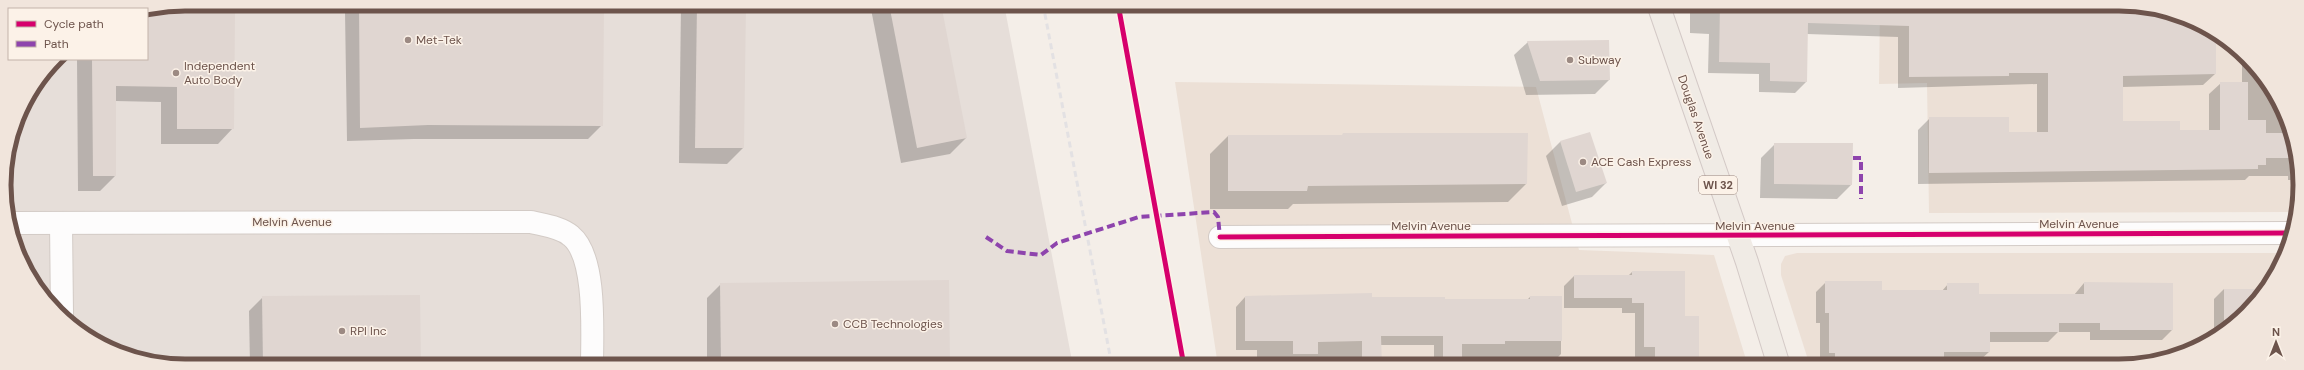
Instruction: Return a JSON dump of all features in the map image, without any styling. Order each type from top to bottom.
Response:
[{"type":"main road","name":"Douglas Avenue","points":[[1660,11],[1736,236],[1747,262],[1777,359]]},
{"type":"street","name":"Melvin Avenue","points":[[15,224],[531,222],[553,227],[571,236],[583,254],[590,279],[592,359]]},
{"type":"street","points":[[61,223],[62,308]]},
{"type":"street","name":"Melvin Avenue","points":[[1220,237],[2286,233]]},
{"type":"shaded area","points":[[174,11],[1005,11],[1072,359],[162,358],[118,346],[88,330],[70,316],[54,300],[34,272],[24,252],[14,219],[11,196],[11,174],[14,151],[24,118],[40,88],[64,60],[148,60],[148,15],[151,14]]},
{"type":"shaded area","points":[[1880,11],[2130,11],[2153,14],[2175,20],[2186,24],[2216,40],[2234,54],[2250,70],[2264,88],[2280,118],[2290,151],[2293,174],[2291,212],[1929,213],[1927,83],[1879,84]]},
{"type":"shaded area","points":[[1175,82],[1536,87],[1579,250],[1714,255],[1746,359],[1217,359]]},
{"type":"shaded area","points":[[1797,253],[2280,253],[2264,282],[2250,300],[2234,316],[2216,330],[2186,346],[2175,350],[2153,356],[2130,359],[1808,359],[1781,275],[1781,264],[1785,256]]},
{"type":"building","name":"Independent Auto Body","points":[[174,11],[177,11],[177,13],[235,13],[234,129],[177,129],[177,87],[116,86],[116,176],[93,176],[92,60],[148,60],[148,15]]},
{"type":"building","points":[[359,11],[604,11],[603,126],[428,125],[360,128]]},
{"type":"building","points":[[697,11],[746,11],[744,148],[695,148]]},
{"type":"building","points":[[890,11],[942,11],[967,138],[917,148]]},
{"type":"building","points":[[1720,11],[2142,12],[2186,24],[2216,40],[2216,74],[2123,76],[2123,121],[2180,121],[2180,130],[2220,130],[2220,82],[2248,82],[2248,120],[2266,120],[2266,133],[2285,133],[2291,158],[2266,158],[2266,165],[2258,165],[2258,169],[1929,173],[1929,117],[2009,117],[2009,132],[2048,132],[2048,73],[2009,73],[2009,76],[1909,77],[1909,26],[1808,23],[1807,82],[1770,81],[1770,63],[1719,62]]},
{"type":"building","name":"Subway","points":[[1609,40],[1610,80],[1540,81],[1527,41]]},
{"type":"building","name":"ACE Cash Express","points":[[1590,132],[1607,183],[1576,192],[1560,141]]},
{"type":"building","points":[[1343,133],[1528,133],[1527,184],[1308,186],[1307,191],[1228,191],[1228,135],[1342,135]]},
{"type":"building","points":[[1774,143],[1853,143],[1852,185],[1774,184]]},
{"type":"building","points":[[1632,271],[1685,271],[1685,316],[1699,316],[1699,359],[1655,359],[1655,347],[1644,347],[1644,303],[1632,303],[1632,298],[1574,298],[1574,275],[1632,275]]},
{"type":"building","name":"CCB Technologies","points":[[949,280],[950,359],[721,359],[720,283]]},
{"type":"building","points":[[1825,281],[1882,281],[1882,290],[1947,290],[1947,283],[1979,283],[1979,294],[2084,294],[2084,282],[2173,283],[2173,330],[2100,330],[2100,323],[2059,323],[2059,332],[1990,332],[1990,352],[1944,352],[1944,359],[1835,359],[1835,353],[1829,353],[1829,313],[1825,313]]},
{"type":"building","points":[[2224,289],[2259,289],[2250,300],[2224,324]]},
{"type":"building","points":[[1372,293],[1372,297],[1530,299],[1530,296],[1562,296],[1562,341],[1505,341],[1505,344],[1462,344],[1462,359],[1443,359],[1443,336],[1381,336],[1382,359],[1362,359],[1362,341],[1318,342],[1318,354],[1293,354],[1293,341],[1245,341],[1245,296]]},
{"type":"building","name":"RPI Inc","points":[[420,295],[421,359],[263,359],[262,296]]},
{"type":"railway","points":[[1044,11],[1111,359]]},
{"type":"marked path","points":[[1853,158],[1861,158],[1861,199]]},
{"type":"marked path","points":[[986,237],[1007,251],[1041,255],[1057,243],[1139,217],[1214,212],[1218,217],[1220,237]]},
{"type":"cycle path","points":[[1119,11],[1183,359]]},
{"type":"cycle path","points":[[1220,237],[2286,233]]},
{"type":"place","name":"Met-Tek","points":[[408,40]]},
{"type":"place","name":"Subway","points":[[1570,60]]},
{"type":"place","name":"Independent Auto Body","points":[[176,73]]},
{"type":"place","name":"ACE Cash Express","points":[[1583,162]]},
{"type":"place","name":"CCB Technologies","points":[[835,324]]},
{"type":"place","name":"RPI Inc","points":[[342,331]]}]
